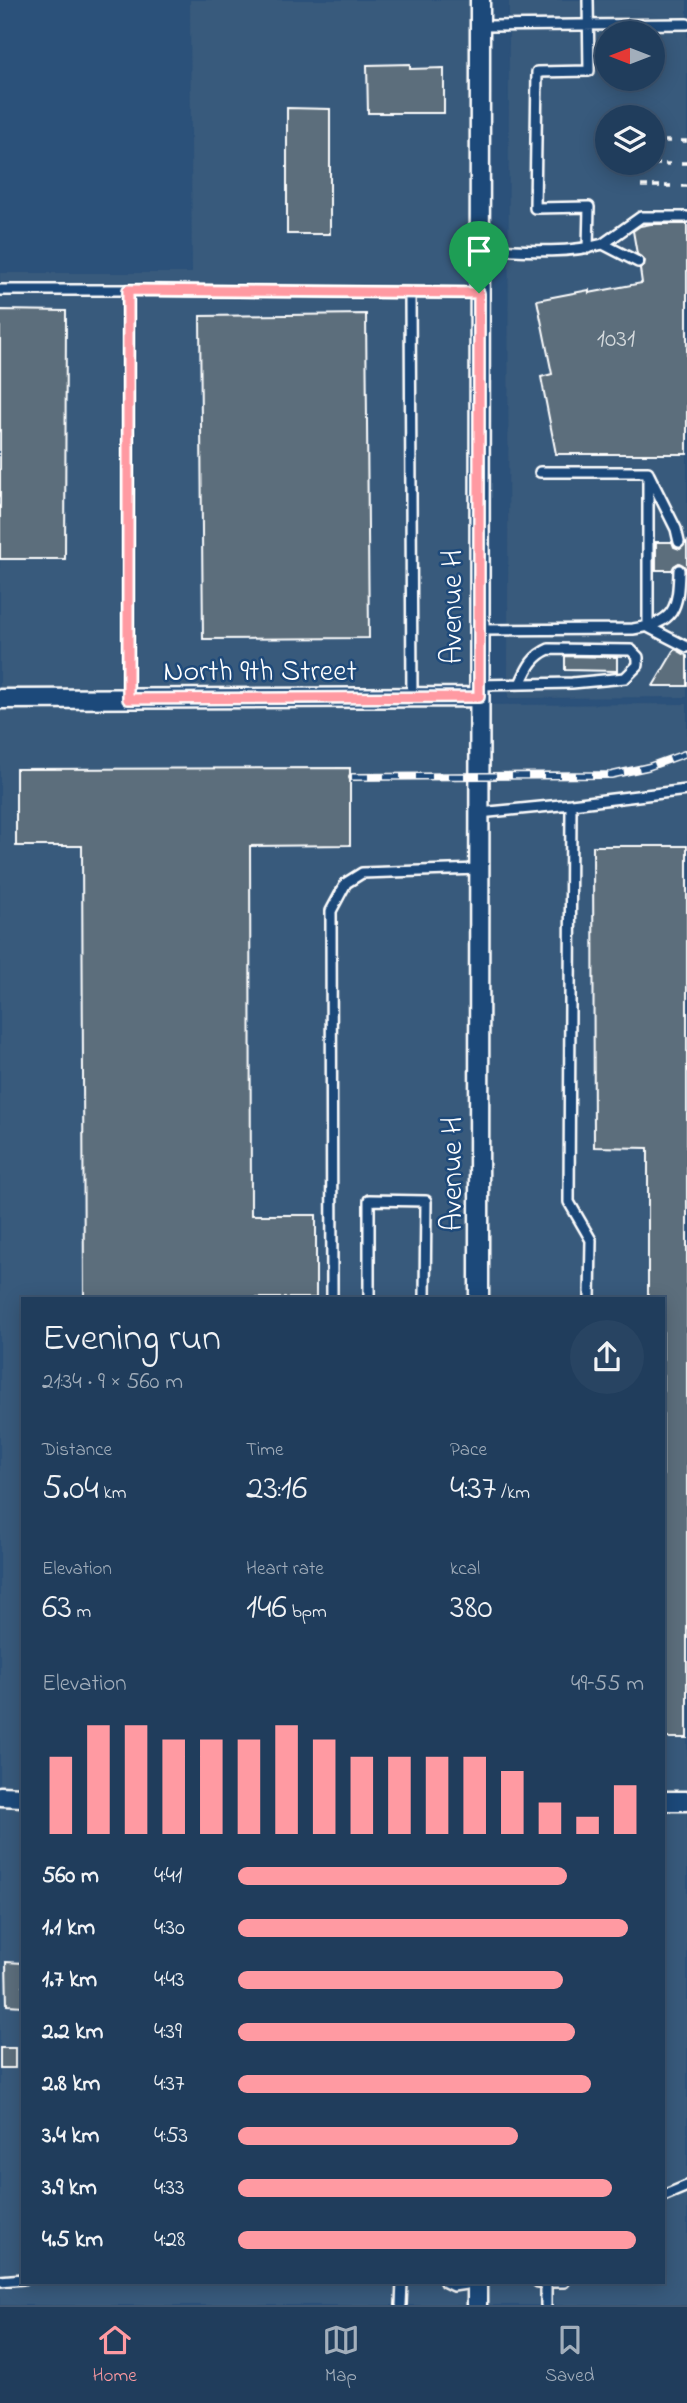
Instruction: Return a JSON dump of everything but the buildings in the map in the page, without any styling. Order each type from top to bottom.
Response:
[{"type":"street","name":"Avenue H","points":[[479,1297],[480,0]]},
{"type":"street","name":"North 9th Street","points":[[0,699],[412,698],[479,691]]},
{"type":"street","points":[[0,1796],[21,1797]]},
{"type":"street","points":[[665,1801],[687,1801]]},
{"type":"street","points":[[477,2305],[478,2284]]},
{"type":"lane","points":[[588,0],[589,71],[537,72],[535,208],[589,207],[588,248]]},
{"type":"lane","points":[[480,26],[687,24]]},
{"type":"lane","points":[[479,248],[588,248],[603,244],[640,217],[687,217]]},
{"type":"lane","points":[[603,244],[638,262]]},
{"type":"lane","points":[[0,290],[479,293]]},
{"type":"lane","points":[[128,290],[128,699]]},
{"type":"lane","points":[[410,293],[412,698]]},
{"type":"lane","points":[[540,472],[648,472]]},
{"type":"lane","points":[[648,472],[648,627]]},
{"type":"lane","points":[[648,472],[676,529],[679,542]]},
{"type":"lane","points":[[479,630],[648,627],[664,620],[674,611],[679,570]]},
{"type":"lane","points":[[648,627],[687,648]]},
{"type":"lane","points":[[479,691],[520,684],[625,678],[638,665],[638,657],[631,650],[550,649],[539,653],[531,662],[520,684]]},
{"type":"lane","points":[[479,813],[687,790]]},
{"type":"lane","points":[[571,804],[569,1202],[591,1240],[590,1297]]},
{"type":"lane","points":[[332,1297],[331,911],[346,883],[362,873],[479,869]]},
{"type":"lane","points":[[369,1297],[369,1200],[426,1201],[425,1297]]},
{"type":"lane","points":[[665,2195],[687,2186]]},
{"type":"lane","points":[[0,2281],[21,2278]]},
{"type":"lane","points":[[401,2305],[402,2284]]},
{"type":"lane","points":[[546,2284],[546,2305]]},
{"type":"path","points":[[665,141],[670,141]]},
{"type":"path","points":[[681,141],[687,141]]},
{"type":"path","points":[[665,164],[670,164]]},
{"type":"path","points":[[640,186],[671,186]]},
{"type":"shaded area","points":[[190,0],[482,0],[482,705],[687,704],[687,2305],[0,2305],[0,273],[192,273]]},
{"type":"shaded area","points":[[509,0],[687,0],[687,697],[508,698]]},
{"type":"railway","points":[[352,777],[611,775],[648,767],[687,753]]},
{"type":"route","points":[[128,290],[479,293],[479,697],[128,699],[128,290]]}]
